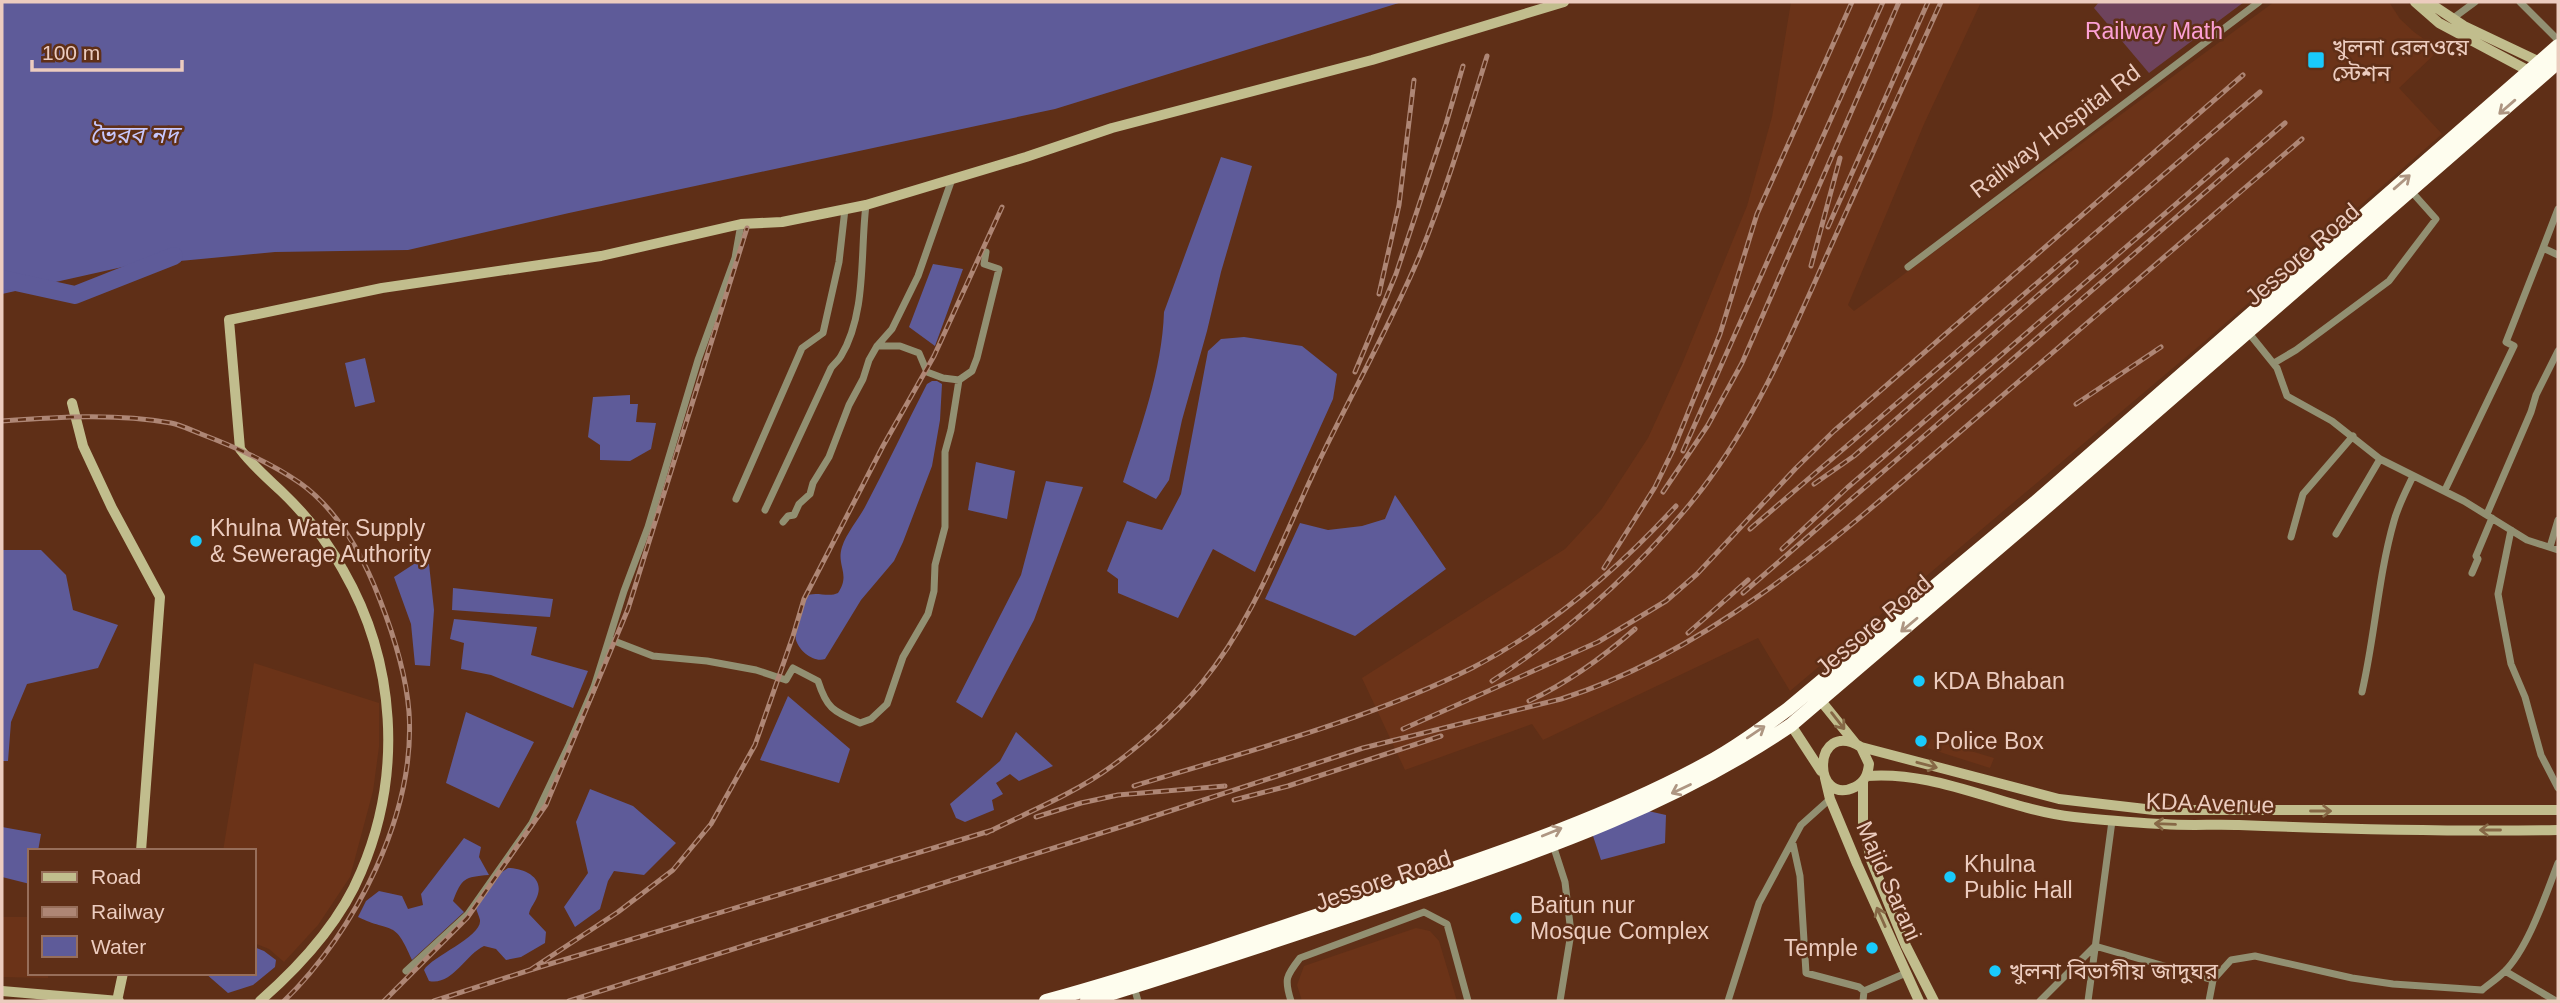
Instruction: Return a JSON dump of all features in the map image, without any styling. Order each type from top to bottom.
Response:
[{"type":"highway","points":[[1816,695],[2037,501],[2243,329],[2547,67],[2558,46]]},
{"type":"highway","name":"Jessore Road","points":[[2243,329],[2411,191],[2547,67]]},
{"type":"highway","name":"Jessore Road","points":[[1087,1001],[1136,994],[1256,948],[1553,845],[1639,809],[1713,774],[1791,724],[1816,695]]},
{"type":"highway","name":"Jessore Road","points":[[1046,1001],[1246,940],[1478,861],[1629,800],[1704,765],[1788,709],[1816,695]]},
{"type":"street","points":[[260,1001],[304,960],[334,919],[361,873],[379,818],[388,769],[388,717],[382,666],[366,615],[343,569],[317,530],[282,491],[252,465],[240,449],[229,320],[382,288],[601,256],[741,224],[782,222],[866,205],[1112,128],[1372,60],[1564,2]]},
{"type":"street","name":"Railway Hospital Rd","points":[[1908,267],[2259,2]]},
{"type":"street","points":[[2415,2],[2439,23],[2547,67]]},
{"type":"street","points":[[2428,2],[2452,19],[2547,67]]},
{"type":"street","points":[[2452,19],[2475,2]]},
{"type":"street","points":[[2519,2],[2558,40]]},
{"type":"street","points":[[783,522],[788,516],[794,515],[799,504],[810,494],[813,483],[829,457],[877,346],[892,329],[918,276],[952,179]]},
{"type":"street","points":[[2274,363],[2296,350],[2389,281],[2436,219],[2411,191]]},
{"type":"street","points":[[765,510],[831,368],[841,356],[852,327],[861,287],[866,205]]},
{"type":"street","points":[[736,499],[791,369],[802,348],[822,333],[839,262],[845,209]]},
{"type":"street","points":[[2445,490],[2514,346],[2506,342],[2558,209]]},
{"type":"street","points":[[406,971],[468,914],[532,823],[594,687],[624,591],[648,527],[698,360],[735,258],[741,224]]},
{"type":"street","points":[[2543,248],[2558,255]]},
{"type":"street","points":[[877,346],[900,346],[919,353],[927,372],[943,378],[958,380],[972,371],[999,269],[984,264],[986,252]]},
{"type":"street","points":[[2243,329],[2274,363],[2287,396],[2332,421],[2380,459],[2445,490],[2527,540],[2558,550]]},
{"type":"street","points":[[2472,573],[2490,516],[2536,395],[2558,351]]},
{"type":"street","points":[[609,639],[653,656],[707,661],[756,670],[786,680],[793,668],[818,681],[825,703],[842,715],[860,723],[871,719],[887,704],[903,657],[923,624],[931,603],[935,565],[945,527],[945,452],[958,380]]},
{"type":"street","points":[[72,403],[83,446],[112,508],[160,597],[141,849]]},
{"type":"street","points":[[2291,537],[2303,494],[2353,436]]},
{"type":"street","points":[[2336,534],[2380,459]]},
{"type":"street","points":[[2362,692],[2390,538],[2395,518],[2413,476]]},
{"type":"street","points":[[2550,547],[2558,520]]},
{"type":"street","points":[[2511,530],[2498,594],[2504,627],[2511,664],[2525,697],[2541,755],[2558,788]]},
{"type":"street","points":[[1816,695],[1858,745],[1869,764],[1864,779],[1857,786],[1844,789],[1831,784],[1824,775],[1822,760],[1829,748],[1841,742],[1858,745],[2059,799],[2102,806],[2154,810],[2558,810]]},
{"type":"street","name":"Majid Sarani","points":[[1791,724],[1824,775],[1830,799],[1919,1001]]},
{"type":"street","name":"KDA Avenue","points":[[1864,779],[1883,775],[1930,779],[2058,815],[2166,825],[2220,824],[2388,831],[2558,830]]},
{"type":"street","name":"Majid Sarani","points":[[1864,779],[1864,822],[1871,860],[1906,946],[1934,1001]]},
{"type":"street","points":[[1728,1001],[1759,904],[1801,825],[1830,799]]},
{"type":"street","points":[[2088,1001],[2112,821]]},
{"type":"street","points":[[1792,844],[1800,876],[1806,973],[1859,987],[1864,991]]},
{"type":"street","points":[[1553,845],[1565,882],[1571,933],[1560,1001]]},
{"type":"street","points":[[2209,1001],[2213,979],[2231,960],[2255,956],[2393,984],[2482,990],[2505,971],[2516,957],[2541,907],[2558,863]]},
{"type":"street","points":[[1420,892],[1424,912]]},
{"type":"street","points":[[1291,1001],[1285,984],[1289,972],[1300,958],[1424,912],[1447,924],[1468,1001]]},
{"type":"street","points":[[2095,946],[2213,979]]},
{"type":"street","points":[[2040,1001],[2095,946]]},
{"type":"street","points":[[2505,971],[2556,1001]]},
{"type":"street","points":[[1864,991],[1906,973]]},
{"type":"street","points":[[2,991],[118,1001],[122,975]]},
{"type":"street","points":[[1863,1001],[1864,991]]},
{"type":"shaded area","points":[[1791,2],[1981,2],[1924,124],[1848,305],[1854,311],[2274,2],[2389,2],[2400,19],[2439,50],[2399,88],[2442,134],[2205,341],[1790,691],[1758,638],[1543,740],[1532,724],[1405,770],[1362,678],[1565,549],[1601,510],[1648,438],[1682,364],[1747,206],[1772,117]]},
{"type":"shaded area","points":[[254,663],[379,703],[379,747],[373,791],[350,877],[318,925],[284,962],[269,949],[256,944],[256,849],[223,849]]},
{"type":"shaded area","points":[[1931,739],[1994,758],[1990,768],[1927,748]]},
{"type":"shaded area","points":[[2,917],[28,917],[28,975],[48,975],[48,978],[2,977]]},
{"type":"shaded area","points":[[1416,928],[1430,931],[1439,941],[1457,1001],[1302,1001],[1297,985],[1304,966]]},
{"type":"green space","name":"Railway Math","points":[[2099,2],[2244,2],[2149,73],[2094,8]]},
{"type":"water","name":"ভৈরব নদ","points":[[2,2],[1402,2],[1055,109],[408,250],[275,252],[127,266],[2,294]]},
{"type":"water","points":[[1221,157],[1252,166],[1221,272],[1169,480],[1156,499],[1123,482],[1155,377],[1164,312]]},
{"type":"water","points":[[933,264],[963,269],[935,346],[909,327]]},
{"type":"water","points":[[1244,337],[1302,346],[1337,374],[1333,399],[1255,572],[1213,549],[1178,618],[1118,593],[1118,579],[1107,571],[1127,521],[1162,530],[1181,494],[1208,351],[1221,339]]},
{"type":"water","points":[[365,358],[375,402],[355,407],[345,363]]},
{"type":"water","points":[[932,381],[942,384],[940,420],[932,466],[903,542],[894,561],[861,600],[825,659],[812,658],[800,648],[796,640],[804,600],[813,594],[838,593],[843,580],[841,554],[844,541],[866,505],[927,384]]},
{"type":"water","points":[[630,395],[630,404],[638,404],[636,422],[656,423],[651,449],[630,461],[600,460],[600,445],[588,437],[593,397]]},
{"type":"water","points":[[976,462],[1015,471],[1007,519],[968,510]]},
{"type":"water","points":[[1046,481],[1083,487],[1034,620],[982,718],[956,702],[1021,575]]},
{"type":"water","points":[[1395,495],[1446,569],[1355,636],[1265,599],[1300,523],[1328,530],[1362,526],[1385,519]]},
{"type":"water","points":[[2,550],[41,550],[66,575],[73,610],[118,625],[98,668],[27,684],[11,722],[8,761],[2,761]]},
{"type":"water","points":[[417,562],[429,564],[434,610],[430,666],[415,665],[411,624],[394,577]]},
{"type":"water","points":[[453,588],[553,599],[550,617],[452,610]]},
{"type":"water","points":[[454,619],[537,627],[531,655],[588,671],[573,708],[491,675],[461,669],[464,643],[450,639]]},
{"type":"water","points":[[788,696],[850,749],[839,783],[760,760]]},
{"type":"water","points":[[466,712],[534,742],[499,808],[446,783]]},
{"type":"water","points":[[1016,732],[1053,766],[1019,781],[1010,774],[996,783],[1003,794],[992,800],[994,810],[965,822],[956,818],[950,804],[1000,761]]},
{"type":"water","points":[[590,789],[633,806],[676,843],[644,875],[614,871],[608,881],[600,909],[575,927],[564,907],[588,873],[576,822]]},
{"type":"water","points":[[1639,809],[1666,815],[1665,843],[1601,860],[1591,830]]},
{"type":"water","points":[[2,827],[41,834],[38,849],[28,849],[28,884],[2,877]]},
{"type":"water","points":[[464,838],[481,847],[479,857],[489,875],[469,878],[462,883],[453,901],[464,912],[412,960],[396,932],[358,917],[366,901],[379,891],[402,896],[408,909],[423,905],[421,894]]},
{"type":"water","points":[[508,868],[525,871],[537,882],[538,894],[529,914],[546,932],[545,943],[521,957],[506,960],[496,949],[484,946],[445,979],[429,981],[424,970],[473,933],[480,920],[476,908],[502,872]]},
{"type":"water","points":[[256,948],[276,960],[275,967],[253,985],[228,993],[207,975],[256,975]]},
{"type":"waterway","name":"ভৈরব নদ","points":[[2,279],[75,295],[174,256]]},
{"type":"railway","points":[[1604,568],[1655,487],[1673,450],[1720,334],[1757,214],[1852,2]]},
{"type":"railway","points":[[1683,451],[1883,2]]},
{"type":"railway","points":[[1663,492],[1708,425],[1742,363],[1899,2]]},
{"type":"railway","points":[[1828,227],[1928,2]]},
{"type":"railway","points":[[1492,681],[1550,640],[1605,594],[1656,544],[1721,462],[1755,406],[1785,347],[1941,2]]},
{"type":"railway","points":[[986,833],[1067,794],[1112,766],[1147,738],[1201,684],[1239,630],[1408,282],[1447,182],[1487,56]]},
{"type":"railway","points":[[1355,372],[1396,274],[1463,66]]},
{"type":"railway","points":[[1403,729],[1598,642],[1666,601],[1697,574],[1834,431],[2243,75]]},
{"type":"railway","points":[[1379,294],[1399,205],[1414,80]]},
{"type":"railway","points":[[1750,529],[2260,92]]},
{"type":"railway","points":[[1743,593],[2285,123]]},
{"type":"railway","points":[[569,1001],[1363,748],[1561,699],[1619,677],[1675,649],[1729,616],[1831,541],[2302,139]]},
{"type":"railway","points":[[1811,266],[1840,158]]},
{"type":"railway","points":[[1782,549],[1847,488],[2227,160]]},
{"type":"railway","points":[[530,970],[618,912],[673,870],[711,824],[755,745],[804,599],[883,446],[934,356],[1002,207]]},
{"type":"railway","points":[[384,1001],[467,918],[546,805],[628,609],[747,228]]},
{"type":"railway","points":[[1814,484],[1854,456],[2076,262]]},
{"type":"railway","points":[[2076,404],[2161,347]]},
{"type":"railway","points":[[2,421],[65,417],[150,420],[171,423],[227,444],[277,468],[314,494],[338,521],[366,568],[390,627],[405,683],[409,712],[409,751],[402,790],[376,869],[357,906],[310,973],[284,1001]]},
{"type":"railway","points":[[1134,786],[1348,719],[1390,704],[1472,668],[1528,635],[1581,596],[1676,506]]},
{"type":"railway","points":[[1688,633],[1748,580]]},
{"type":"railway","points":[[1529,701],[1585,669],[1635,629]]},
{"type":"railway","points":[[1234,800],[1288,786],[1441,736]]},
{"type":"railway","points":[[1036,817],[1118,795],[1225,786]]},
{"type":"railway","points":[[434,1001],[993,830]]},
{"type":"place","name":"খুলনা রেলওয়ে স্টেশন","points":[[2316,60]]},
{"type":"place","name":"Khulna Water Supply & Sewerage Authority","points":[[196,541]]},
{"type":"place","name":"KDA Bhaban","points":[[1919,681]]},
{"type":"place","name":"Police Box","points":[[1921,741]]},
{"type":"place","name":"Khulna Public Hall","points":[[1950,877]]},
{"type":"place","name":"Baitun nur Mosque Complex","points":[[1516,918]]},
{"type":"place","name":"Temple","points":[[1872,948]]},
{"type":"place","name":"খুলনা বিভাগীয় জাদুঘর","points":[[1995,971]]}]
